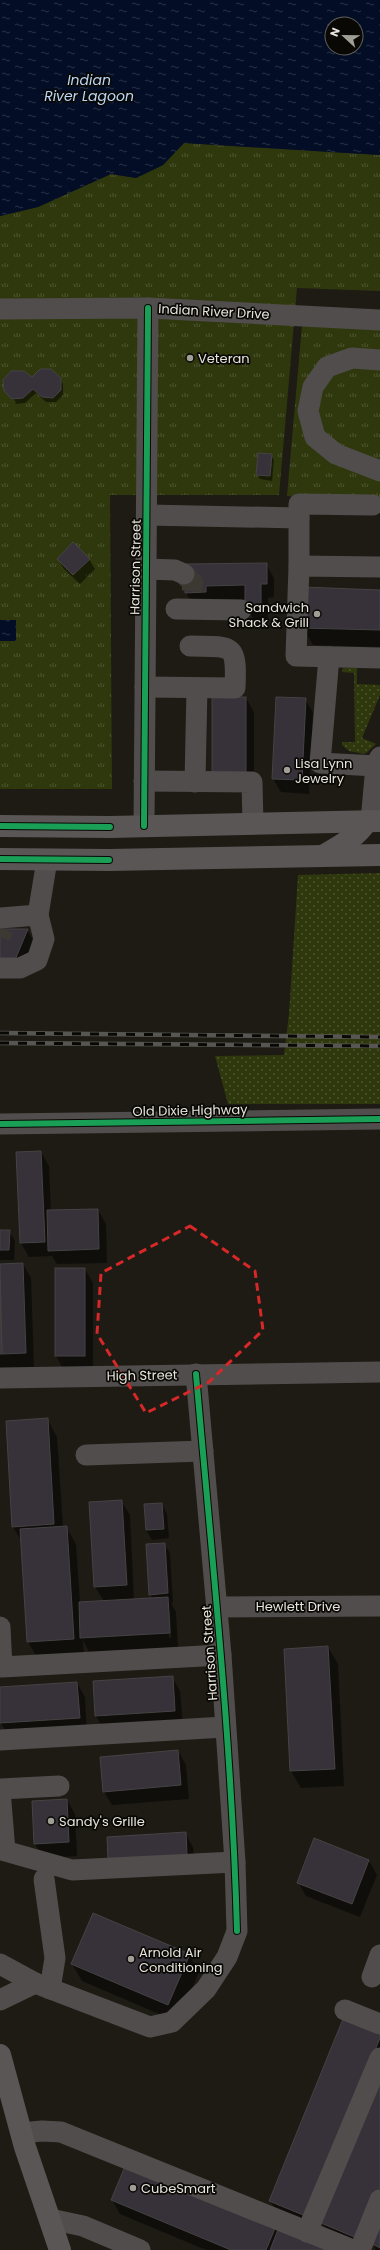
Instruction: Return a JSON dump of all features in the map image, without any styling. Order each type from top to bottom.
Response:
[{"type":"main road","points":[[0,826],[144,826],[372,821]]},
{"type":"main road","points":[[322,856],[350,840],[372,821]]},
{"type":"main road","points":[[0,859],[109,860],[380,855]]},
{"type":"main road","points":[[0,2055],[21,2133],[60,2250]]},
{"type":"street","name":"Indian River Drive","points":[[0,309],[148,308],[380,320]]},
{"type":"street","name":"Harrison Street","points":[[144,826],[148,308]]},
{"type":"street","points":[[380,360],[352,358],[327,366],[314,387],[308,411],[315,437],[336,454],[380,471]]},
{"type":"street","points":[[373,505],[299,504],[296,656],[380,658]]},
{"type":"street","points":[[146,514],[299,518]]},
{"type":"street","points":[[298,566],[380,567]]},
{"type":"street","points":[[146,569],[175,570],[184,574]]},
{"type":"street","points":[[176,609],[186,605],[192,593]]},
{"type":"street","points":[[146,608],[241,610]]},
{"type":"street","points":[[145,687],[235,688],[236,663],[233,652],[226,647],[190,646]]},
{"type":"street","points":[[329,657],[320,763],[378,761],[372,821]]},
{"type":"street","points":[[195,782],[198,688]]},
{"type":"street","points":[[144,781],[252,782],[253,824]]},
{"type":"street","points":[[0,968],[20,968],[37,960],[44,939],[38,916],[47,860]]},
{"type":"street","points":[[4,921],[38,916]]},
{"type":"street","name":"Old Dixie Highway","points":[[0,1124],[380,1119]]},
{"type":"street","name":"High Street","points":[[0,1378],[380,1372]]},
{"type":"street","name":"Harrison Street","points":[[43,1986],[150,2026],[172,2022],[206,1989],[227,1957],[237,1931],[235,1862],[221,1655],[196,1374]]},
{"type":"street","points":[[86,1455],[203,1451]]},
{"type":"street","name":"Hewlett Drive","points":[[217,1607],[380,1606]]},
{"type":"street","points":[[0,1627],[2,1667],[221,1655]]},
{"type":"street","points":[[0,1740],[226,1727]]},
{"type":"street","points":[[59,1786],[0,1789],[2,1851],[72,1870],[235,1862]]},
{"type":"street","points":[[0,2000],[43,1986],[55,1958],[44,1879]]},
{"type":"street","points":[[372,1976],[380,1955]]},
{"type":"street","points":[[0,1964],[43,1986]]},
{"type":"street","points":[[345,2010],[380,2024]]},
{"type":"street","points":[[308,2232],[380,2058]]},
{"type":"street","points":[[21,2133],[42,2131],[61,2132],[352,2250]]},
{"type":"street","points":[[360,2250],[380,2200]]},
{"type":"street","points":[[50,2219],[83,2226],[140,2250]]},
{"type":"highlighted area","points":[[190,1226],[255,1271],[263,1330],[209,1382],[146,1413],[97,1334],[101,1273]]},
{"type":"green space","points":[[184,143],[380,155],[380,291],[297,288],[279,495],[110,495],[112,789],[0,789],[0,216],[38,207],[111,174],[136,178],[163,165]]},
{"type":"green space","points":[[302,325],[380,329],[380,503],[287,496]]},
{"type":"green space","points":[[343,668],[357,668],[357,684],[380,685],[380,695],[362,738],[376,744],[365,754],[349,751],[342,745],[342,742],[355,742],[354,673],[342,672]]},
{"type":"green space","points":[[380,873],[380,1104],[228,1104],[215,1056],[284,1055],[289,1014],[298,875]]},
{"type":"water","name":"Indian River Lagoon","points":[[0,0],[380,0],[380,155],[184,143],[163,165],[136,178],[111,174],[38,207],[0,216]]},
{"type":"water","points":[[0,620],[16,620],[16,641],[0,641]]},
{"type":"building","points":[[40,369],[51,369],[61,378],[61,390],[53,398],[42,397],[33,389],[23,398],[12,399],[4,391],[3,380],[11,371],[24,371],[32,377]]},
{"type":"building","points":[[258,453],[272,454],[270,476],[256,475]]},
{"type":"building","points":[[73,542],[90,559],[73,575],[57,559]]},
{"type":"building","points":[[267,563],[267,584],[261,584],[261,606],[245,606],[245,585],[206,586],[206,592],[185,593],[185,564]]},
{"type":"building","points":[[303,587],[380,590],[380,630],[302,628]]},
{"type":"building","points":[[212,697],[246,697],[246,773],[212,773]]},
{"type":"building","points":[[276,697],[306,698],[302,780],[272,779]]},
{"type":"building","points":[[0,929],[28,929],[15,960],[0,960]]},
{"type":"building","points":[[41,1151],[45,1242],[20,1243],[16,1152]]},
{"type":"building","points":[[98,1209],[99,1249],[48,1251],[47,1210]]},
{"type":"building","points":[[0,1230],[10,1230],[9,1250],[0,1250]]},
{"type":"building","points":[[23,1263],[26,1353],[2,1354],[0,1264]]},
{"type":"building","points":[[55,1268],[85,1268],[85,1356],[55,1356]]},
{"type":"building","points":[[0,1287],[2,1354],[0,1354]]},
{"type":"building","points":[[48,1418],[54,1524],[12,1527],[6,1421]]},
{"type":"building","points":[[122,1500],[127,1585],[94,1587],[89,1502]]},
{"type":"building","points":[[162,1503],[164,1529],[146,1530],[144,1504]]},
{"type":"building","points":[[67,1526],[74,1639],[27,1642],[20,1529]]},
{"type":"building","points":[[165,1543],[168,1593],[149,1595],[146,1544]]},
{"type":"building","points":[[168,1597],[170,1633],[80,1638],[79,1602]]},
{"type":"building","points":[[328,1646],[335,1769],[290,1771],[284,1649]]},
{"type":"building","points":[[173,1676],[175,1711],[95,1716],[93,1681]]},
{"type":"building","points":[[77,1682],[80,1718],[0,1723],[0,1687]]},
{"type":"building","points":[[178,1750],[181,1785],[103,1792],[100,1757]]},
{"type":"building","name":"Sandy's Grille","points":[[67,1799],[69,1842],[34,1844],[32,1801]]},
{"type":"building","points":[[186,1832],[187,1855],[108,1860],[107,1837]]},
{"type":"building","points":[[314,1838],[369,1860],[352,1904],[297,1883]]},
{"type":"building","name":"Arnold Air Conditioning","points":[[93,1913],[190,1954],[168,2005],[71,1964]]},
{"type":"building","points":[[343,2019],[380,2034],[380,2038],[308,2217],[269,2201]]},
{"type":"building","points":[[380,2077],[380,2187],[359,2239],[321,2223]]},
{"type":"building","points":[[126,2164],[276,2226],[266,2250],[231,2250],[111,2200]]},
{"type":"building","points":[[380,2225],[380,2248],[372,2244]]},
{"type":"building","points":[[279,2227],[335,2250],[270,2250]]},
{"type":"tunnel","points":[[184,574],[193,583],[192,593]]},
{"type":"tunnel","points":[[0,937],[3,929]]},
{"type":"railway","points":[[0,1033],[380,1037]]},
{"type":"railway","points":[[0,1043],[380,1046]]},
{"type":"cycle path","points":[[144,826],[148,308]]},
{"type":"cycle path","points":[[0,826],[110,827]]},
{"type":"cycle path","points":[[0,859],[109,860]]},
{"type":"cycle path","points":[[0,1124],[380,1119]]},
{"type":"cycle path","points":[[196,1374],[226,1722],[231,1792],[237,1931]]},
{"type":"place","name":"Veteran","points":[[190,358]]},
{"type":"place","name":"Sandwich Shack & Grill","points":[[317,614]]},
{"type":"place","name":"Lisa Lynn Jewelry","points":[[287,770]]},
{"type":"place","name":"Sandy's Grille","points":[[51,1821]]},
{"type":"place","name":"Arnold Air Conditioning","points":[[131,1959]]},
{"type":"place","name":"CubeSmart","points":[[133,2188]]}]
